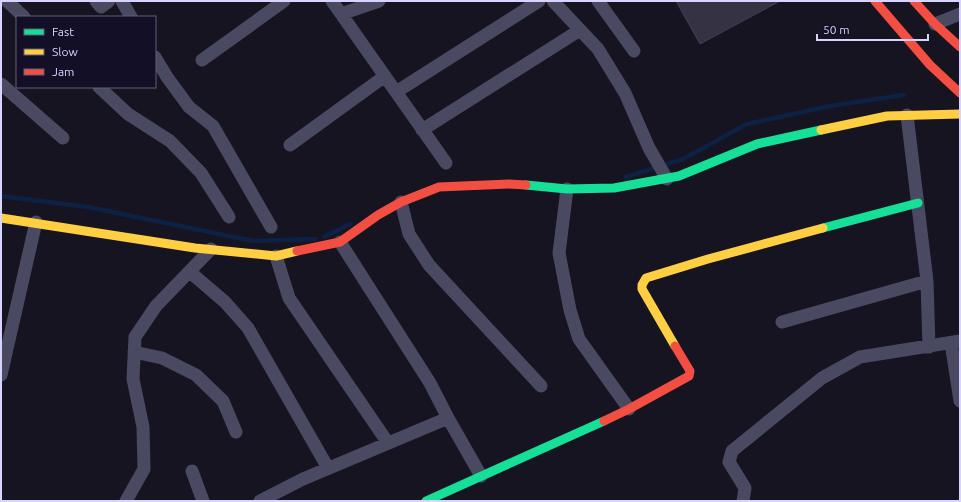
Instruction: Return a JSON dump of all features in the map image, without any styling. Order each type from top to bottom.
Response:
[{"type":"main road","points":[[875,1],[930,65],[960,93]]},
{"type":"main road","points":[[914,1],[935,24],[960,47]]},
{"type":"main road","points":[[1,218],[211,249],[276,256],[340,242],[378,215],[401,202],[439,187],[508,184],[567,189],[614,188],[666,177],[679,176],[757,144],[888,116],[960,114]]},
{"type":"main road","points":[[426,501],[629,409],[687,379],[690,371],[642,289],[642,285],[646,278],[708,259],[918,203]]},
{"type":"street","points":[[7,1],[23,16]]},
{"type":"street","points":[[96,1],[101,7],[109,1]]},
{"type":"street","points":[[122,1],[130,16]]},
{"type":"street","points":[[202,60],[284,1]]},
{"type":"street","points":[[332,1],[446,163]]},
{"type":"street","points":[[341,14],[379,1]]},
{"type":"street","points":[[396,92],[539,1]]},
{"type":"street","points":[[553,1],[598,49],[625,93],[649,148],[666,177]]},
{"type":"street","points":[[598,1],[634,50]]},
{"type":"street","points":[[935,24],[960,14]]},
{"type":"street","points":[[422,130],[580,30]]},
{"type":"street","points":[[156,59],[167,77],[189,107],[213,126],[271,227]]},
{"type":"street","points":[[290,145],[385,76]]},
{"type":"street","points":[[1,84],[63,138]]},
{"type":"street","points":[[100,88],[128,114],[170,141],[201,173],[229,217]]},
{"type":"street","points":[[907,115],[927,280],[929,347]]},
{"type":"street","points":[[567,189],[559,253],[570,310],[578,339],[629,409]]},
{"type":"street","points":[[401,202],[409,234],[429,265],[541,386]]},
{"type":"street","points":[[1,375],[36,222]]},
{"type":"street","points":[[340,242],[430,383],[448,418],[482,476]]},
{"type":"street","points":[[126,501],[144,469],[143,427],[133,379],[135,337],[156,306],[211,249]]},
{"type":"street","points":[[276,256],[289,298],[388,443]]},
{"type":"street","points":[[190,272],[225,302],[248,328],[328,468]]},
{"type":"street","points":[[782,322],[927,280]]},
{"type":"street","points":[[743,501],[745,488],[729,462],[732,451],[822,378],[860,357],[956,342],[960,401]]},
{"type":"street","points":[[134,352],[162,358],[196,375],[223,401],[236,432]]},
{"type":"street","points":[[260,501],[302,479],[448,418]]},
{"type":"street","points":[[192,471],[203,501]]},
{"type":"building","points":[[676,1],[780,1],[700,44]]},
{"type":"waterway","points":[[626,177],[683,159],[747,124],[830,106],[904,95]]},
{"type":"waterway","points":[[1,196],[88,207],[253,241],[315,239]]},
{"type":"waterway","points":[[324,237],[350,224]]},
{"type":"traffic: fast","points":[[526,185],[567,189],[614,188],[679,176],[757,144],[821,130]]},
{"type":"traffic: fast","points":[[823,228],[918,203]]},
{"type":"traffic: fast","points":[[426,501],[604,421]]},
{"type":"traffic: slow","points":[[821,130],[887,116],[960,114]]},
{"type":"traffic: slow","points":[[1,218],[195,248],[276,256],[297,251]]},
{"type":"traffic: slow","points":[[675,346],[642,289],[642,285],[646,278],[708,259],[823,228]]},
{"type":"traffic: jam","points":[[875,1],[930,65],[960,93]]},
{"type":"traffic: jam","points":[[914,1],[935,24],[960,47]]},
{"type":"traffic: jam","points":[[297,251],[340,242],[378,215],[401,202],[439,187],[509,184],[526,185]]},
{"type":"traffic: jam","points":[[604,421],[689,376],[690,371],[675,346]]}]
